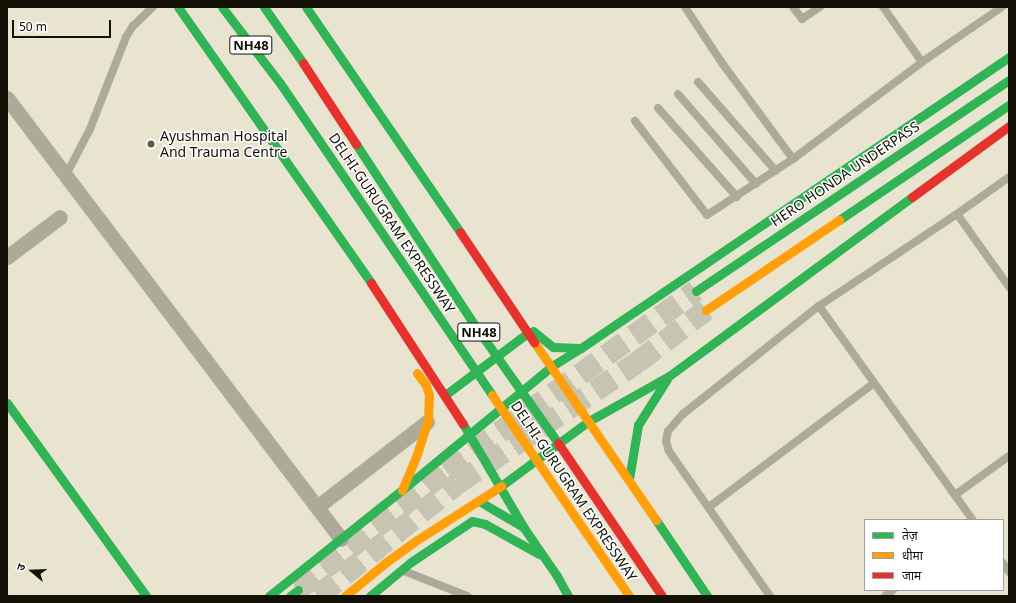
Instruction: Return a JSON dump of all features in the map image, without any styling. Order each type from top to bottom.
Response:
[{"type":"main road","points":[[178,7],[368,278],[470,433],[524,528],[545,558],[568,596]]},
{"type":"main road","name":"DELHI-GURUGRAM EXPRESSWAY","points":[[222,7],[280,84],[628,596]]},
{"type":"main road","name":"DELHI-GURUGRAM EXPRESSWAY","points":[[264,7],[303,62],[473,323],[595,495],[662,596]]},
{"type":"main road","points":[[306,7],[590,421],[702,592],[708,596]]},
{"type":"main road","points":[[269,596],[402,490],[552,366],[581,348],[1009,57]]},
{"type":"main road","name":"HERO HONDA UNDERPASS","points":[[696,291],[1009,80]]},
{"type":"main road","points":[[706,310],[1009,105]]},
{"type":"main road","points":[[345,596],[417,540],[501,486],[590,421],[669,376],[1009,126]]},
{"type":"main road","points":[[382,300],[382,314],[387,327]]},
{"type":"main road","points":[[521,320],[553,347],[581,348]]},
{"type":"main road","points":[[445,395],[528,332]]},
{"type":"main road","points":[[402,490],[416,457],[428,421],[429,394],[426,385],[411,364]]},
{"type":"main road","points":[[629,479],[638,425],[669,376]]},
{"type":"main road","points":[[7,403],[146,596]]},
{"type":"main road","points":[[479,500],[524,528]]},
{"type":"main road","points":[[370,596],[401,570],[451,534],[472,521],[485,524],[545,558]]},
{"type":"main road","points":[[290,596],[298,590]]},
{"type":"street","points":[[7,98],[341,539]]},
{"type":"street","points":[[7,257],[60,217]]},
{"type":"street","points":[[317,507],[428,421]]},
{"type":"lane","points":[[66,176],[90,129],[126,37],[133,26],[153,7]]},
{"type":"lane","points":[[685,7],[722,63],[793,159]]},
{"type":"lane","points":[[793,7],[802,19],[820,7]]},
{"type":"lane","points":[[883,7],[922,62]]},
{"type":"lane","points":[[636,121],[707,215],[737,197],[793,159],[922,62],[1002,7]]},
{"type":"lane","points":[[698,82],[776,170]]},
{"type":"lane","points":[[678,94],[756,184]]},
{"type":"lane","points":[[658,108],[737,197]]},
{"type":"lane","points":[[770,596],[669,451],[666,441],[668,431],[683,414],[820,306],[957,214],[1009,177]]},
{"type":"lane","points":[[957,214],[1009,287]]},
{"type":"lane","points":[[820,306],[971,519]]},
{"type":"lane","points":[[709,507],[874,383]]},
{"type":"lane","points":[[955,495],[1009,456]]},
{"type":"lane","points":[[401,570],[467,596]]},
{"type":"tunnel","points":[[298,590],[446,471],[696,291]]},
{"type":"tunnel","points":[[318,596],[458,483],[638,362],[706,310]]},
{"type":"traffic: fast","points":[[178,7],[371,283]]},
{"type":"traffic: fast","points":[[222,7],[280,83]]},
{"type":"traffic: fast","points":[[264,7],[303,63]]},
{"type":"traffic: fast","points":[[306,7],[460,232]]},
{"type":"traffic: fast","points":[[533,331],[553,347],[581,348],[1009,57]]},
{"type":"traffic: fast","points":[[696,291],[1009,80]]},
{"type":"traffic: fast","points":[[280,83],[492,395]]},
{"type":"traffic: fast","points":[[839,220],[1009,105]]},
{"type":"traffic: fast","points":[[356,144],[473,323],[558,443]]},
{"type":"traffic: fast","points":[[501,486],[589,421],[669,376],[912,197]]},
{"type":"traffic: fast","points":[[445,395],[529,332]]},
{"type":"traffic: fast","points":[[269,596],[402,490],[552,366],[581,348]]},
{"type":"traffic: fast","points":[[629,479],[638,425],[667,379]]},
{"type":"traffic: fast","points":[[7,403],[146,596]]},
{"type":"traffic: fast","points":[[463,424],[524,528],[557,576],[568,596]]},
{"type":"traffic: fast","points":[[479,501],[523,527]]},
{"type":"traffic: fast","points":[[656,520],[707,596]]},
{"type":"traffic: fast","points":[[370,596],[411,562],[472,521],[485,524],[539,554]]},
{"type":"traffic: fast","points":[[290,596],[298,590]]},
{"type":"traffic: slow","points":[[706,310],[839,220]]},
{"type":"traffic: slow","points":[[534,342],[656,520]]},
{"type":"traffic: slow","points":[[402,490],[416,457],[428,421],[429,395],[426,385],[417,373]]},
{"type":"traffic: slow","points":[[492,395],[629,596]]},
{"type":"traffic: slow","points":[[345,596],[385,563],[417,540],[501,486]]},
{"type":"traffic: jam","points":[[303,63],[356,144]]},
{"type":"traffic: jam","points":[[912,197],[1009,126]]},
{"type":"traffic: jam","points":[[460,232],[534,342]]},
{"type":"traffic: jam","points":[[371,283],[463,424]]},
{"type":"traffic: jam","points":[[558,443],[662,596]]},
{"type":"place","name":"Ayushman Hospital And Trauma Centre","points":[[151,144]]}]
